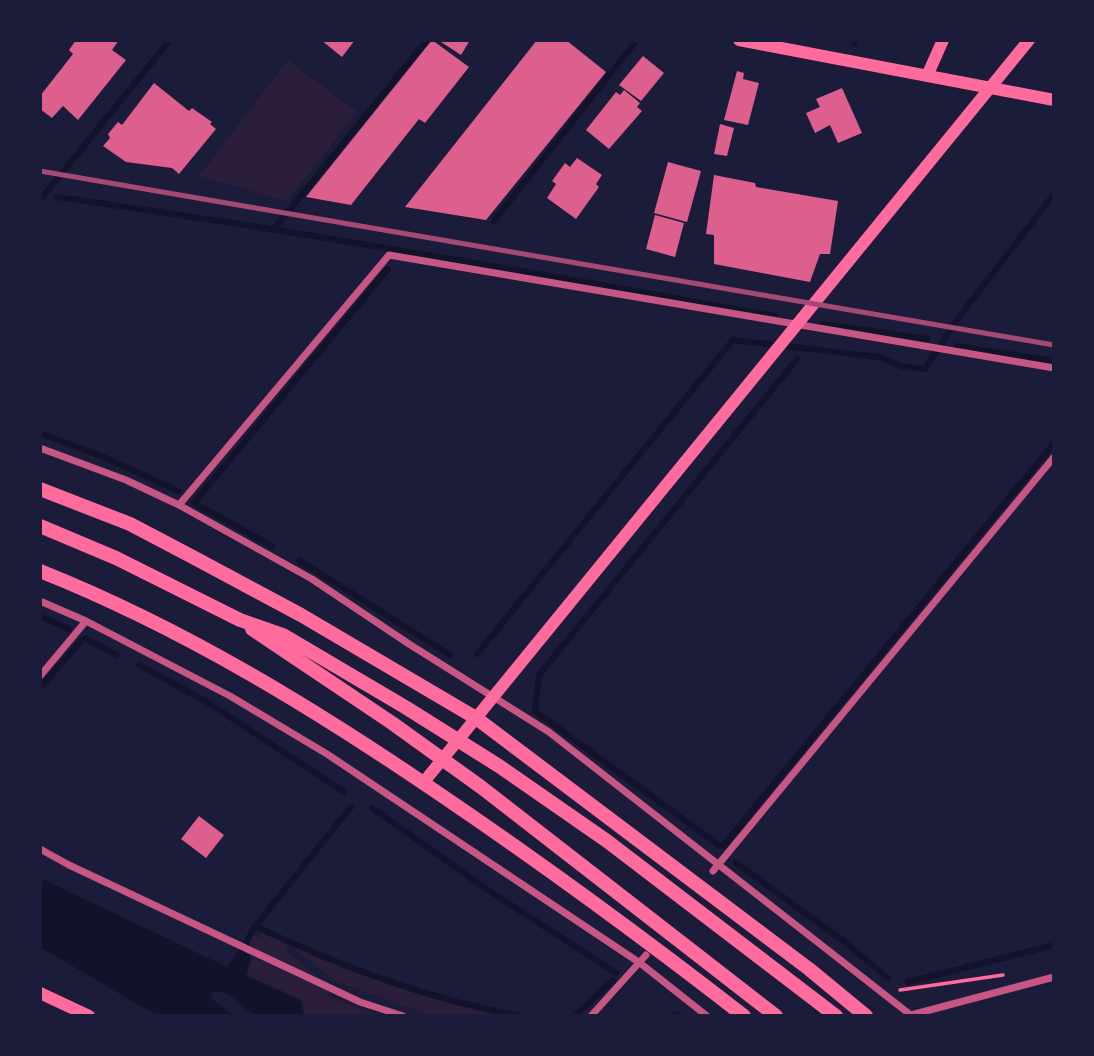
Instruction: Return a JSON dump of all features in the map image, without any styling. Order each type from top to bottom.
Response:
[{"type":"highway","points":[[40,489],[130,524],[301,615],[476,718],[677,868],[866,1016]]},
{"type":"highway","points":[[40,526],[116,558],[240,620],[283,635],[405,707],[499,766],[607,841],[836,1016]]},
{"type":"highway","points":[[40,571],[153,623],[286,694],[379,752],[630,927],[744,1016]]},
{"type":"highway","points":[[240,620],[278,649],[392,723],[481,787],[776,1016]]},
{"type":"main road","points":[[739,40],[1054,100]]},
{"type":"main road","points":[[927,76],[943,40]]},
{"type":"main road","points":[[423,783],[1026,44]]},
{"type":"main road","points":[[40,993],[82,1015]]},
{"type":"street","points":[[180,505],[389,255],[1054,368]]},
{"type":"street","points":[[40,448],[126,480],[180,505],[312,579],[549,732],[911,1015],[1054,977]]},
{"type":"street","points":[[713,871],[1054,457]]},
{"type":"street","points":[[40,601],[86,621],[230,696],[327,754],[640,963],[707,1016]]},
{"type":"street","points":[[40,676],[86,621]]},
{"type":"street","points":[[40,849],[348,996],[403,1016]]},
{"type":"street","points":[[591,1016],[646,955]]},
{"type":"path","points":[[900,990],[1010,974]]},
{"type":"shaded area","points":[[288,60],[357,112],[287,201],[199,176]]},
{"type":"shaded area","points":[[40,878],[227,967],[239,950],[251,956],[246,976],[300,1000],[303,1016],[258,1016],[229,995],[217,992],[211,993],[212,999],[234,1016],[158,1016],[40,947]]},
{"type":"shaded area","points":[[264,931],[388,982],[451,1001],[517,1016],[433,1016],[337,982],[289,944],[285,949],[316,977],[247,944],[251,934],[260,938]]},
{"type":"shaded area","points":[[253,957],[330,992],[327,996],[380,1016],[305,1016],[302,1000],[247,975]]},
{"type":"building","points":[[76,40],[119,40],[112,50],[126,60],[78,120],[63,106],[52,118],[40,109],[40,96],[73,54],[69,50]]},
{"type":"building","points":[[321,40],[355,40],[342,57]]},
{"type":"building","points":[[432,40],[469,67],[425,123],[419,119],[351,205],[306,197]]},
{"type":"building","points":[[438,40],[470,40],[461,55]]},
{"type":"building","points":[[537,40],[566,40],[606,72],[486,220],[405,207]]},
{"type":"building","points":[[643,56],[664,73],[641,101],[619,85]]},
{"type":"building","points":[[737,71],[744,73],[743,79],[759,83],[748,125],[724,120]]},
{"type":"building","points":[[154,83],[189,111],[192,108],[212,122],[210,124],[216,129],[179,174],[172,168],[126,162],[103,146],[110,138],[108,134],[118,122],[122,125]]},
{"type":"building","points":[[842,88],[862,133],[838,143],[830,125],[815,133],[806,113],[820,107],[816,99]]},
{"type":"building","points":[[624,90],[640,103],[637,107],[642,111],[609,149],[586,130],[616,92],[620,95]]},
{"type":"building","points":[[720,124],[734,128],[727,156],[714,154]]},
{"type":"building","points":[[577,158],[602,175],[596,184],[599,187],[576,219],[547,198],[556,184],[552,181],[565,163],[570,167]]},
{"type":"building","points":[[668,162],[701,171],[687,222],[654,213]]},
{"type":"building","points":[[714,175],[755,183],[756,187],[838,201],[830,254],[820,254],[810,282],[714,264],[714,235],[706,234]]},
{"type":"building","points":[[655,215],[684,223],[675,257],[646,249]]},
{"type":"building","points":[[199,816],[224,835],[206,858],[181,839]]},
{"type":"waterway","points":[[40,200],[170,40]]},
{"type":"waterway","points":[[274,229],[427,40]]},
{"type":"waterway","points":[[494,221],[637,40]]},
{"type":"waterway","points":[[477,654],[733,340],[879,357],[901,366],[925,369],[959,317],[1054,194]]},
{"type":"waterway","points":[[57,197],[417,253],[776,316]]},
{"type":"waterway","points":[[272,546],[194,503],[388,269]]},
{"type":"waterway","points":[[823,324],[927,339]]},
{"type":"waterway","points":[[957,346],[1054,361]]},
{"type":"waterway","points":[[797,359],[539,675],[535,711],[720,846],[723,846],[1054,443]]},
{"type":"waterway","points":[[40,433],[106,458],[178,491]]},
{"type":"waterway","points":[[299,560],[450,655]]},
{"type":"waterway","points":[[40,616],[69,629]]},
{"type":"waterway","points":[[40,688],[84,638],[117,655]]},
{"type":"waterway","points":[[139,665],[207,702],[344,792]]},
{"type":"waterway","points":[[243,950],[253,929],[351,807]]},
{"type":"waterway","points":[[372,808],[488,890],[616,973]]},
{"type":"waterway","points":[[736,863],[841,939],[888,978]]},
{"type":"waterway","points":[[255,926],[319,955],[385,980],[452,1001],[520,1016]]},
{"type":"waterway","points":[[908,982],[1054,945]]},
{"type":"waterway","points":[[575,1016],[613,980]]},
{"type":"waterway","points":[[674,1016],[679,1015]]},
{"type":"railway","points":[[40,171],[1054,345]]}]
